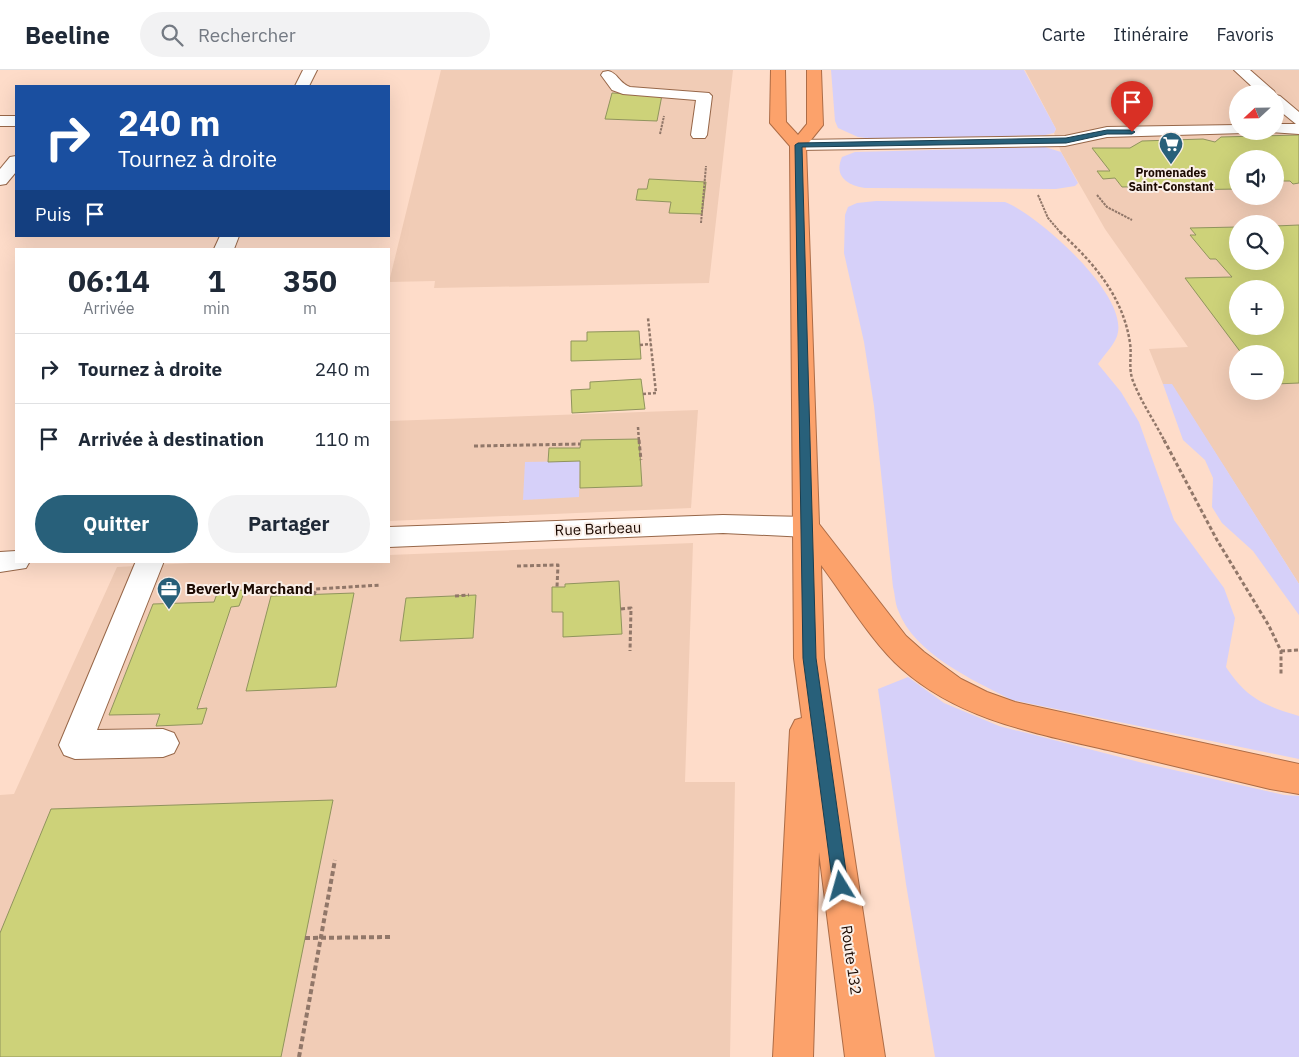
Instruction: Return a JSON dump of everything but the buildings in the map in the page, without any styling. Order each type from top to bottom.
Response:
[{"type":"highway","points":[[778,70],[778,123],[798,145],[815,125],[814,70]]},
{"type":"highway","name":"Route 132","points":[[798,145],[809,658],[865,1057]]},
{"type":"highway","points":[[807,528],[896,644],[913,661],[950,688],[976,701],[1014,715],[1299,779]]},
{"type":"highway","points":[[793,1057],[809,658]]},
{"type":"street","points":[[302,85],[310,70]]},
{"type":"street","points":[[1241,70],[1258,85]]},
{"type":"street","points":[[608,75],[618,88],[628,91],[704,96],[698,135]]},
{"type":"street","points":[[1284,107],[1299,120]]},
{"type":"street","points":[[0,121],[15,121]]},
{"type":"street","points":[[1284,129],[1299,129]]},
{"type":"street","points":[[798,145],[1066,140],[1107,132],[1229,130]]},
{"type":"street","points":[[0,180],[15,162]]},
{"type":"street","name":"Rue Barbeau","points":[[390,537],[723,524],[807,528]]},
{"type":"street","points":[[0,562],[15,561]]},
{"type":"street","points":[[149,563],[75,745],[163,743]]},
{"type":"path","points":[[660,134],[663,122]]},
{"type":"path","points":[[701,223],[706,166]]},
{"type":"path","points":[[1038,195],[1048,218],[1089,259],[1110,287],[1123,315],[1130,344],[1129,365],[1133,381],[1208,523],[1282,651],[1281,676]]},
{"type":"path","points":[[1097,195],[1107,207],[1132,220]]},
{"type":"path","points":[[643,394],[656,393],[648,318]]},
{"type":"path","points":[[640,345],[650,344]]},
{"type":"path","points":[[638,427],[641,460]]},
{"type":"path","points":[[474,446],[580,444]]},
{"type":"path","points":[[517,566],[558,565],[557,587]]},
{"type":"path","points":[[314,594],[316,588],[381,585]]},
{"type":"path","points":[[455,596],[469,595]]},
{"type":"path","points":[[621,609],[631,608],[630,651]]},
{"type":"path","points":[[1282,651],[1299,650]]},
{"type":"path","points":[[299,1057],[335,860]]},
{"type":"path","points":[[305,938],[392,936]]},
{"type":"shaded area","points":[[441,70],[733,70],[709,283],[434,288],[435,281],[390,282]]},
{"type":"shaded area","points":[[831,70],[1024,70],[1056,129],[1054,133],[1045,135],[874,139],[858,137],[838,128],[835,121]]},
{"type":"shaded area","points":[[1025,70],[1299,70],[1299,584],[1172,385],[1163,384],[1149,349],[1188,347],[1105,229],[1061,152],[1054,133],[1056,129]]},
{"type":"shaded area","points":[[1045,147],[1061,152],[1078,183],[1075,186],[1056,189],[866,188],[849,183],[841,175],[840,170],[842,157],[855,152]]},
{"type":"shaded area","points":[[876,201],[1005,202],[1038,222],[1057,238],[1094,277],[1108,297],[1117,315],[1118,332],[1113,344],[1098,364],[1121,392],[1139,422],[1174,520],[1224,588],[1235,618],[1226,667],[1233,678],[1257,699],[1299,716],[1299,759],[1012,700],[946,664],[917,640],[906,626],[897,607],[893,587],[874,406],[864,342],[844,253],[845,215],[848,207],[857,203]]},
{"type":"shaded area","points":[[1163,384],[1172,384],[1299,584],[1299,615],[1253,551],[1222,523],[1212,507],[1213,478],[1205,460],[1183,440]]},
{"type":"shaded area","points":[[698,410],[691,508],[390,521],[390,421]]},
{"type":"shaded area","points":[[580,461],[579,497],[523,500],[525,462]]},
{"type":"shaded area","points":[[693,543],[685,782],[735,782],[730,1057],[0,1057],[0,795],[14,794],[117,567],[192,563],[390,563],[390,555]]},
{"type":"shaded area","points":[[908,677],[944,703],[999,726],[1143,763],[1284,795],[1299,796],[1299,1057],[935,1057],[906,884],[878,689]]},
{"type":"place","name":"Promenades Saint-Constant","points":[[1171,165]]},
{"type":"place","name":"Beverly Marchand","points":[[169,610]]},
{"type":"route","points":[[841,886],[809,658],[802,244],[798,145],[1066,140],[1107,132],[1132,132]]}]
